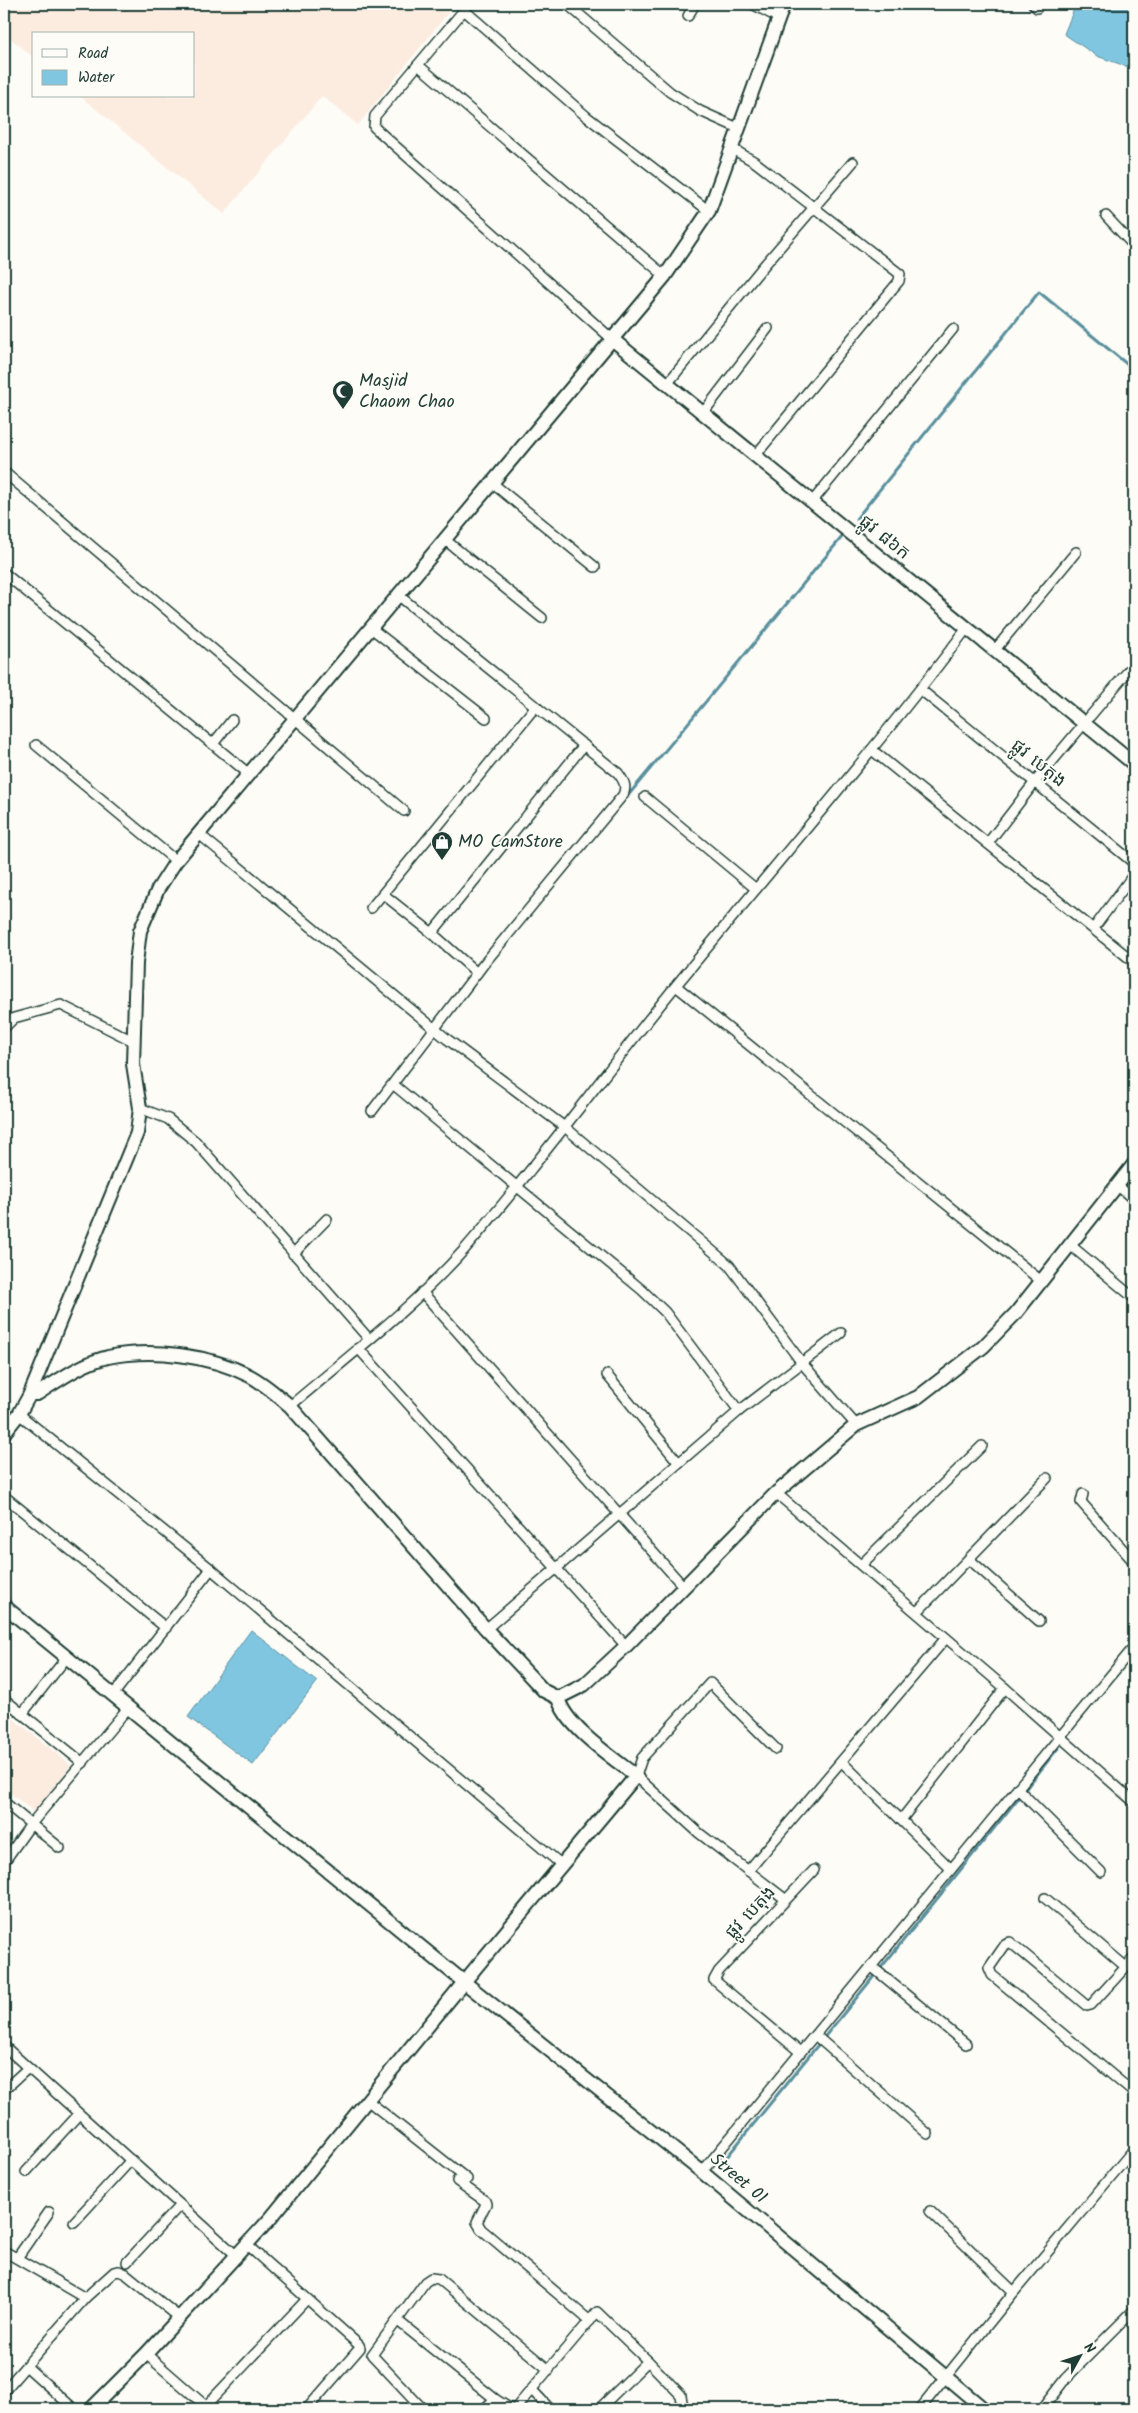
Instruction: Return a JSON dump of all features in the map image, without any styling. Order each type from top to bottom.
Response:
[{"type":"street","points":[[567,4],[670,92],[700,111],[738,128]]},
{"type":"street","points":[[688,16],[696,4]]},
{"type":"street","points":[[752,4],[779,18]]},
{"type":"street","points":[[4,1433],[19,1414],[30,1394],[137,1133],[140,1108],[135,1083],[133,1041],[136,963],[140,931],[158,889],[176,861],[295,717],[665,276],[709,211],[784,4]]},
{"type":"street","points":[[612,339],[374,127],[375,116],[466,7],[586,116],[709,211]]},
{"type":"street","points":[[418,65],[665,276]]},
{"type":"street","points":[[731,148],[755,162],[893,266],[900,274],[900,281],[755,456]]},
{"type":"street","points":[[667,384],[853,162]]},
{"type":"street","points":[[1106,216],[1134,246]]},
{"type":"street","points":[[703,413],[768,328]]},
{"type":"street","points":[[812,502],[954,329]]},
{"type":"street","name":"ផ្លូវ ៨៦ក","points":[[612,339],[1134,764]]},
{"type":"street","points":[[4,472],[404,810]]},
{"type":"street","points":[[491,482],[595,567]]},
{"type":"street","points":[[444,539],[542,618]]},
{"type":"street","points":[[994,651],[1076,552]]},
{"type":"street","points":[[4,573],[249,774]]},
{"type":"street","points":[[372,1111],[477,973],[623,795],[625,784],[618,773],[398,595]]},
{"type":"street","points":[[371,628],[486,718]]},
{"type":"street","points":[[290,1406],[422,1292],[463,1251],[566,1128],[676,986],[921,690],[967,628]]},
{"type":"street","points":[[988,842],[1083,723],[1134,664]]},
{"type":"street","name":"ផ្លូវ បេតុង","points":[[921,690],[1134,863]]},
{"type":"street","points":[[371,908],[536,706]]},
{"type":"street","points":[[213,744],[232,720]]},
{"type":"street","points":[[36,745],[176,861]]},
{"type":"street","points":[[432,933],[584,745]]},
{"type":"street","points":[[872,750],[1134,962]]},
{"type":"street","points":[[645,797],[756,889]]},
{"type":"street","points":[[199,834],[436,1029],[566,1128],[730,1265],[802,1363],[856,1425]]},
{"type":"street","points":[[1094,928],[1134,874]]},
{"type":"street","points":[[383,894],[432,933],[477,973]]},
{"type":"street","points":[[676,986],[1040,1280]]},
{"type":"street","points":[[4,1028],[14,1018],[61,1005],[133,1041]]},
{"type":"street","points":[[394,1084],[642,1290],[665,1312],[739,1411]]},
{"type":"street","points":[[140,1108],[168,1119],[196,1142],[369,1339]]},
{"type":"street","points":[[558,1698],[584,1685],[626,1646],[776,1493],[856,1425],[918,1396],[983,1347],[1016,1313],[1040,1280],[1134,1164]]},
{"type":"street","points":[[1117,1185],[1134,1200]]},
{"type":"street","points":[[293,1254],[327,1219]]},
{"type":"street","points":[[1069,1244],[1134,1298]]},
{"type":"street","points":[[422,1292],[683,1586]]},
{"type":"street","points":[[486,1629],[739,1411],[841,1333]]},
{"type":"street","points":[[358,1348],[626,1646]]},
{"type":"street","points":[[30,1394],[37,1394],[72,1372],[107,1358],[131,1354],[195,1358],[233,1368],[267,1386],[290,1406],[486,1629],[544,1691],[558,1698],[561,1709],[580,1730],[636,1776],[699,1833],[785,1899]]},
{"type":"street","points":[[607,1375],[678,1462]]},
{"type":"street","points":[[19,1414],[211,1569],[562,1865]]},
{"type":"street","points":[[862,1564],[982,1446]]},
{"type":"street","points":[[917,1612],[1047,1478]]},
{"type":"street","points":[[776,1493],[1006,1688],[1134,1802]]},
{"type":"street","points":[[1083,1494],[1081,1502],[1090,1514],[1134,1562]]},
{"type":"street","points":[[4,1496],[166,1628]]},
{"type":"street","points":[[969,1559],[1039,1621]]},
{"type":"street","points":[[113,1695],[211,1569]]},
{"type":"street","name":"Street 01","points":[[4,1606],[464,1982],[702,2172],[984,2409]]},
{"type":"street","points":[[748,1872],[946,1638]]},
{"type":"street","points":[[702,2172],[800,2052],[820,2039],[873,1967],[951,1869],[1021,1792],[1060,1735],[1134,1647]]},
{"type":"street","points":[[22,1714],[67,1657]]},
{"type":"street","points":[[91,2409],[180,2318],[247,2245],[322,2158],[367,2100],[636,1776],[642,1758],[710,1683],[776,1749]]},
{"type":"street","points":[[901,1820],[1006,1688]]},
{"type":"street","points":[[4,1699],[83,1763]]},
{"type":"street","points":[[4,1862],[31,1824],[128,1708]]},
{"type":"street","points":[[842,1762],[951,1869]]},
{"type":"street","points":[[1021,1792],[1101,1872]]},
{"type":"street","points":[[4,1802],[60,1848]]},
{"type":"street","name":"ផ្លូវ បេតុង","points":[[800,2052],[714,1980],[719,1972],[785,1899],[814,1870]]},
{"type":"street","points":[[1045,1898],[1126,1967]]},
{"type":"street","points":[[1134,1958],[1091,2005],[1087,2006],[1010,1942],[1005,1945],[989,1968],[992,1974],[1134,2092]]},
{"type":"street","points":[[873,1967],[966,2044]]},
{"type":"street","points":[[820,2039],[928,2134]]},
{"type":"street","points":[[4,2046],[237,2256]]},
{"type":"street","points":[[4,2090],[28,2068]]},
{"type":"street","points":[[367,2100],[467,2179]]},
{"type":"street","points":[[26,2172],[79,2114]]},
{"type":"street","points":[[920,2409],[1014,2292],[1134,2149]]},
{"type":"street","points":[[74,2222],[131,2160]]},
{"type":"street","points":[[457,2181],[486,2204],[478,2222],[481,2229],[590,2320]]},
{"type":"street","points":[[128,2262],[180,2205]]},
{"type":"street","points":[[930,2211],[1014,2292]]},
{"type":"street","points":[[17,2258],[49,2212]]},
{"type":"street","points":[[247,2245],[360,2348],[313,2407]]},
{"type":"street","points":[[4,2251],[85,2298]]},
{"type":"street","points":[[4,2391],[27,2367],[85,2298],[108,2275],[119,2271],[126,2274],[180,2318]]},
{"type":"street","points":[[423,2409],[372,2355],[425,2282],[431,2278],[439,2279],[549,2370]]},
{"type":"street","points":[[146,2354],[206,2408],[307,2299]]},
{"type":"street","points":[[1042,2409],[1066,2378],[1134,2310]]},
{"type":"street","points":[[515,2409],[597,2312],[682,2395],[682,2402],[677,2409]]},
{"type":"street","points":[[398,2321],[495,2399],[511,2409]]},
{"type":"street","points":[[599,2409],[648,2361]]},
{"type":"street","points":[[27,2367],[74,2409]]},
{"type":"street","points":[[532,2390],[550,2409]]},
{"type":"street","points":[[484,2409],[495,2399]]},
{"type":"shaded area","points":[[4,4],[455,4],[358,125],[322,96],[224,214],[82,98],[195,98],[195,32],[32,32],[32,56],[4,33]]},
{"type":"shaded area","points":[[4,1711],[71,1765],[34,1812],[4,1788]]},
{"type":"water","points":[[1076,4],[1134,4],[1134,69],[1097,56],[1064,34]]},
{"type":"water","points":[[251,1630],[317,1682],[253,1765],[188,1717]]},
{"type":"waterway","points":[[856,519],[1039,292],[1134,370]]},
{"type":"waterway","points":[[626,798],[842,537]]},
{"type":"waterway","points":[[722,2163],[1058,1748]]},
{"type":"place","name":"Masjid Chaom Chao","points":[[343,410]]},
{"type":"place","name":"MO CamStore","points":[[442,861]]}]
